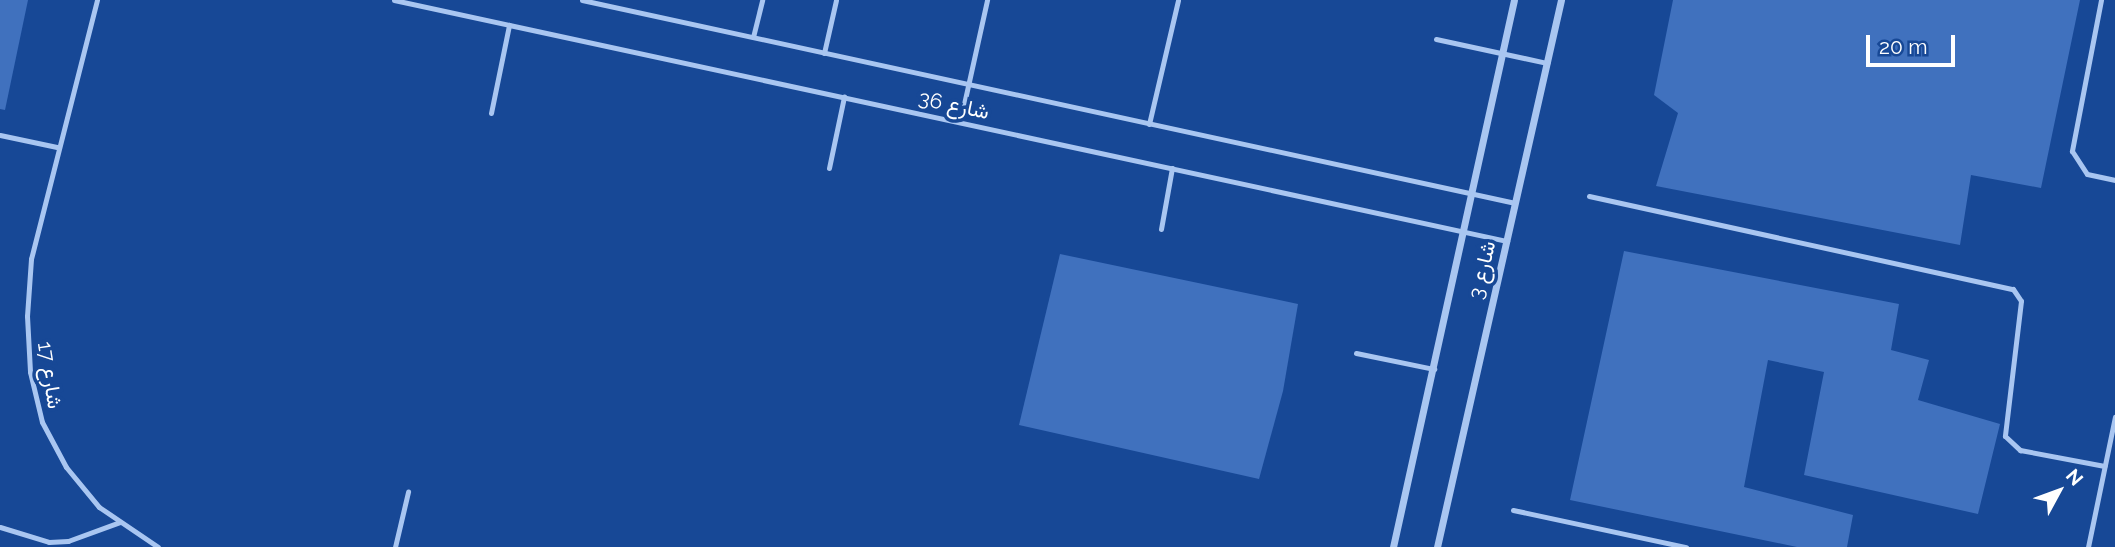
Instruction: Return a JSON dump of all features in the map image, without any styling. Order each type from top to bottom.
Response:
[{"type":"street","name":"شارع 3","points":[[1393,547],[1465,232],[1514,0]]},
{"type":"street","name":"شارع 3","points":[[1437,547],[1561,0]]},
{"type":"lane","name":"شارع 17","points":[[97,0],[57,148],[31,260],[27,316],[30,372],[42,422],[66,467],[99,507],[158,547]]},
{"type":"lane","name":"شارع 36","points":[[394,0],[1507,241]]},
{"type":"lane","name":"شارع 36","points":[[582,0],[1515,203]]},
{"type":"lane","points":[[753,37],[762,0]]},
{"type":"lane","points":[[824,52],[836,0]]},
{"type":"lane","points":[[960,122],[986,0]]},
{"type":"lane","points":[[1149,124],[1178,0]]},
{"type":"lane","points":[[2101,0],[2072,151],[2087,174],[2115,180]]},
{"type":"lane","points":[[491,113],[509,25]]},
{"type":"lane","points":[[1436,39],[1547,63]]},
{"type":"lane","points":[[829,168],[844,97]]},
{"type":"lane","points":[[0,135],[57,148]]},
{"type":"lane","points":[[1161,229],[1172,168]]},
{"type":"lane","points":[[1589,195],[2013,289],[2021,301],[2004,436],[2020,450],[2105,466]]},
{"type":"lane","points":[[1356,353],[1434,369]]},
{"type":"lane","points":[[2088,547],[2115,419]]},
{"type":"lane","points":[[396,547],[408,492]]},
{"type":"lane","points":[[1513,510],[1686,547]]},
{"type":"lane","points":[[0,527],[49,542],[68,541],[120,522]]},
{"type":"building","points":[[0,0],[28,0],[5,110],[0,109]]},
{"type":"building","points":[[1673,0],[2080,0],[2041,188],[1971,175],[1960,245],[1656,186],[1678,113],[1654,95]]},
{"type":"building","points":[[1624,251],[1899,304],[1891,350],[1929,360],[1918,400],[2000,424],[1978,514],[1804,475],[1824,372],[1768,360],[1744,487],[1853,515],[1847,547],[1797,547],[1570,500]]},
{"type":"building","points":[[1060,254],[1298,304],[1283,391],[1259,479],[1019,425]]}]
